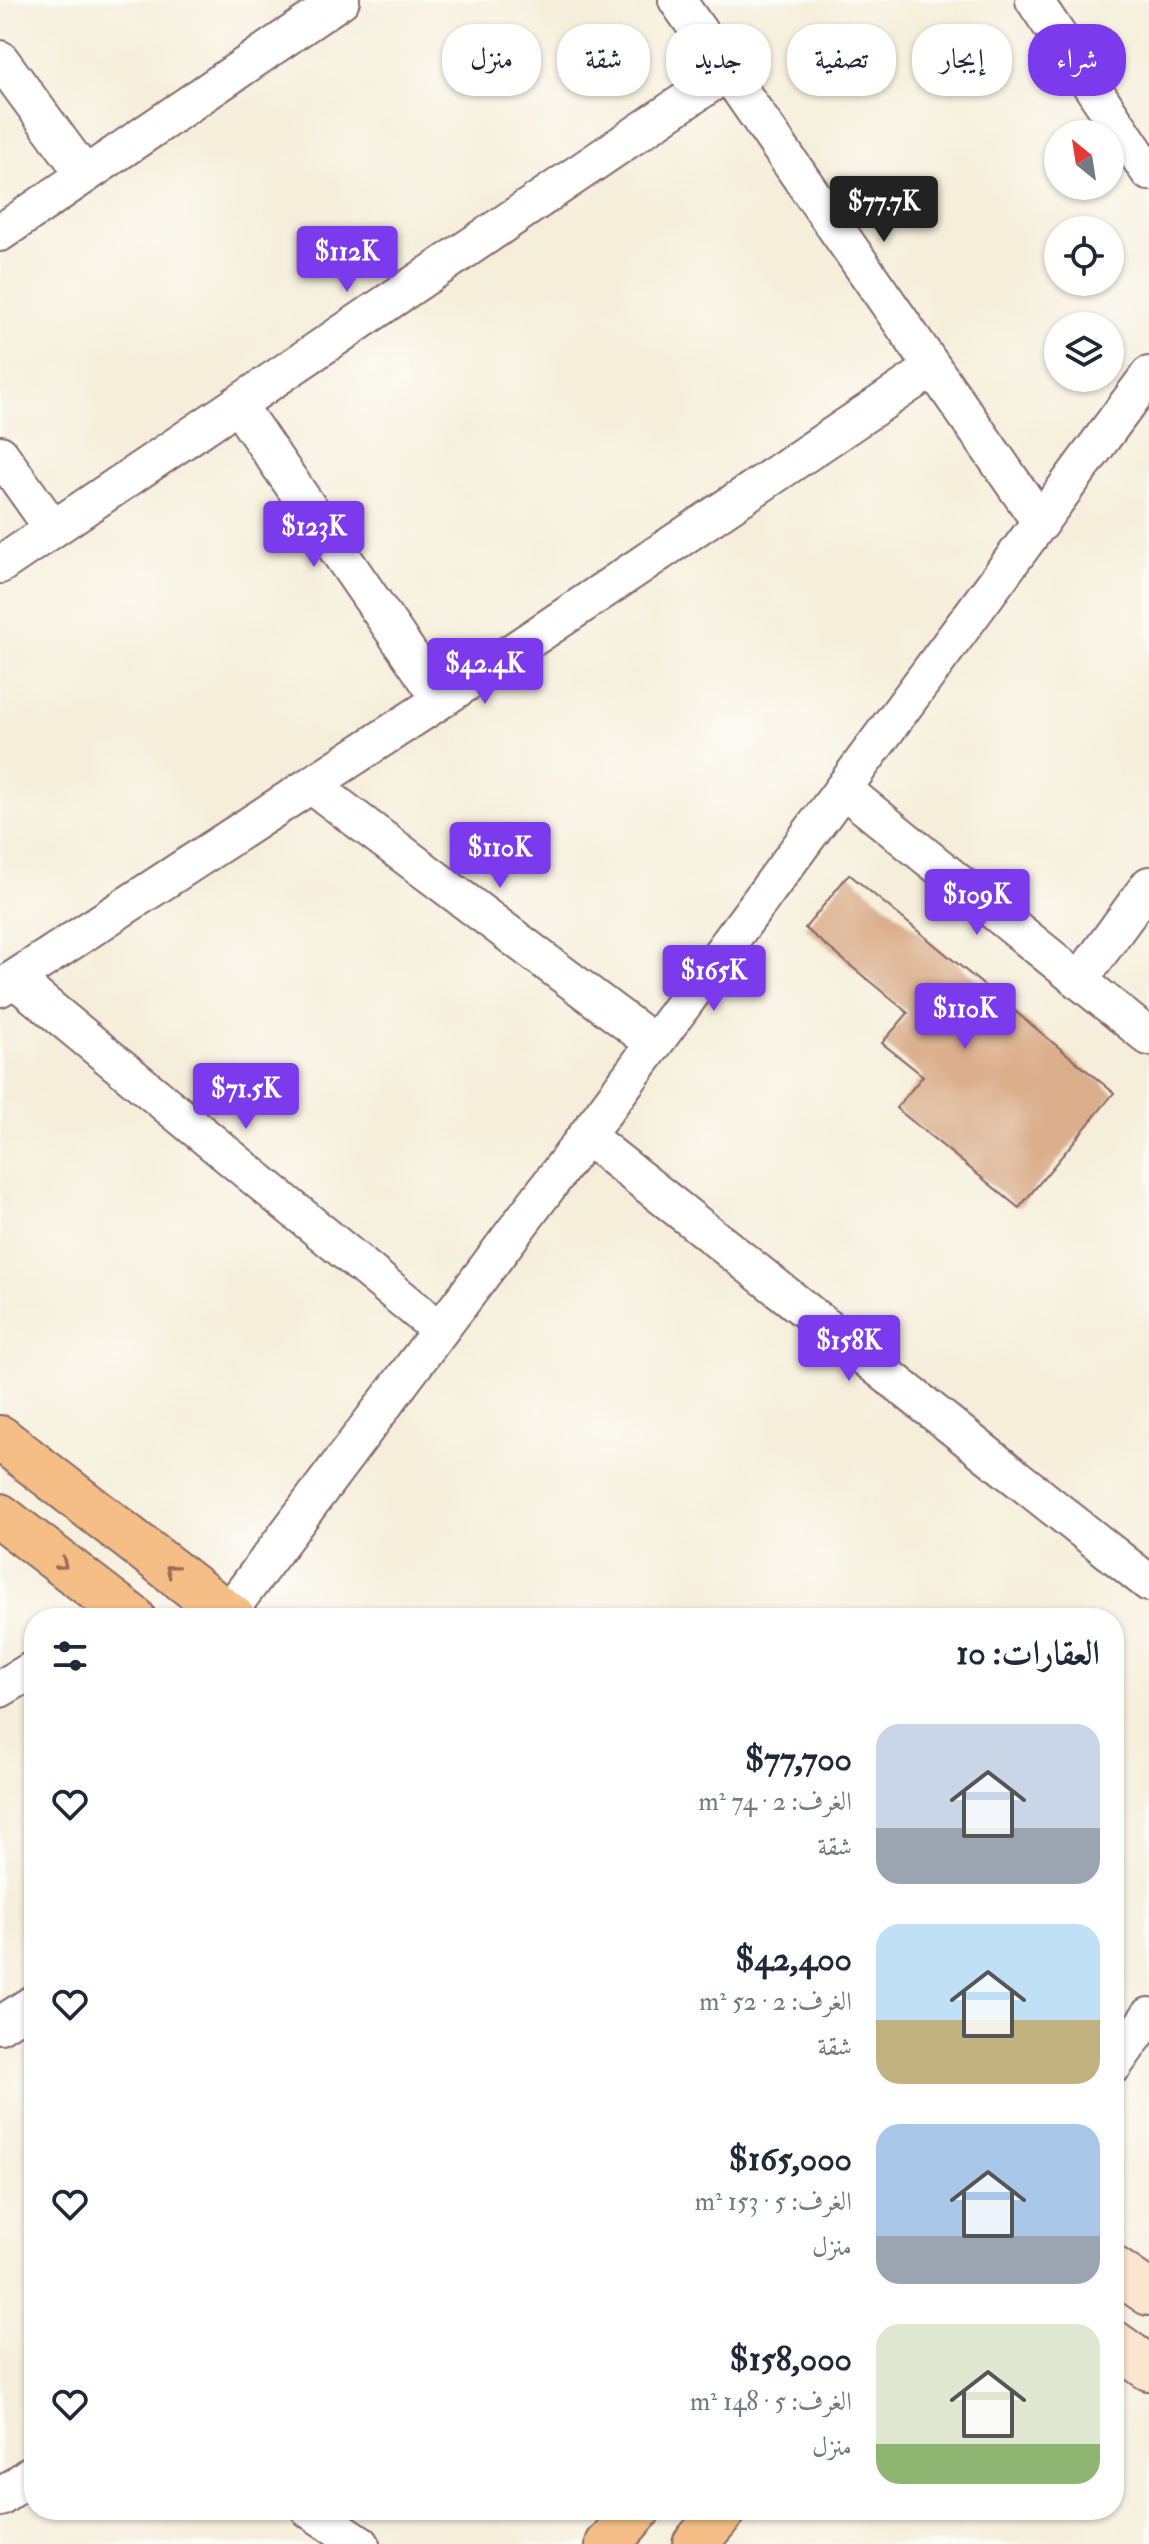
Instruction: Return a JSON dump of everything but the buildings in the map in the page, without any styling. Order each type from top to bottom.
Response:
[{"type":"main road","points":[[0,1438],[220,1608]]},
{"type":"main road","points":[[0,1516],[116,1608]]},
{"type":"main road","points":[[1124,2276],[1149,2293]]},
{"type":"main road","points":[[1124,2350],[1149,2368]]},
{"type":"main road","points":[[608,2544],[629,2520]]},
{"type":"main road","points":[[695,2544],[715,2520]]},
{"type":"street","points":[[677,0],[694,24]]},
{"type":"street","points":[[1034,0],[1149,172]]},
{"type":"street","points":[[0,233],[332,2]]},
{"type":"street","points":[[0,59],[85,175]]},
{"type":"street","points":[[0,565],[693,96]]},
{"type":"street","points":[[745,96],[1041,523]]},
{"type":"street","points":[[440,1330],[7,984],[441,700],[933,368]]},
{"type":"street","points":[[236,1608],[1149,375]]},
{"type":"street","points":[[237,404],[441,700]]},
{"type":"street","points":[[0,454],[53,529]]},
{"type":"street","points":[[311,785],[654,1043]]},
{"type":"street","points":[[843,789],[1149,1037]]},
{"type":"street","points":[[1079,981],[1149,885]]},
{"type":"street","points":[[586,1136],[1149,1583]]},
{"type":"street","points":[[0,1689],[24,1675]]},
{"type":"street","points":[[1124,2051],[1149,2016]]},
{"type":"street","points":[[0,2498],[24,2480]]},
{"type":"street","points":[[325,2520],[361,2544]]}]
